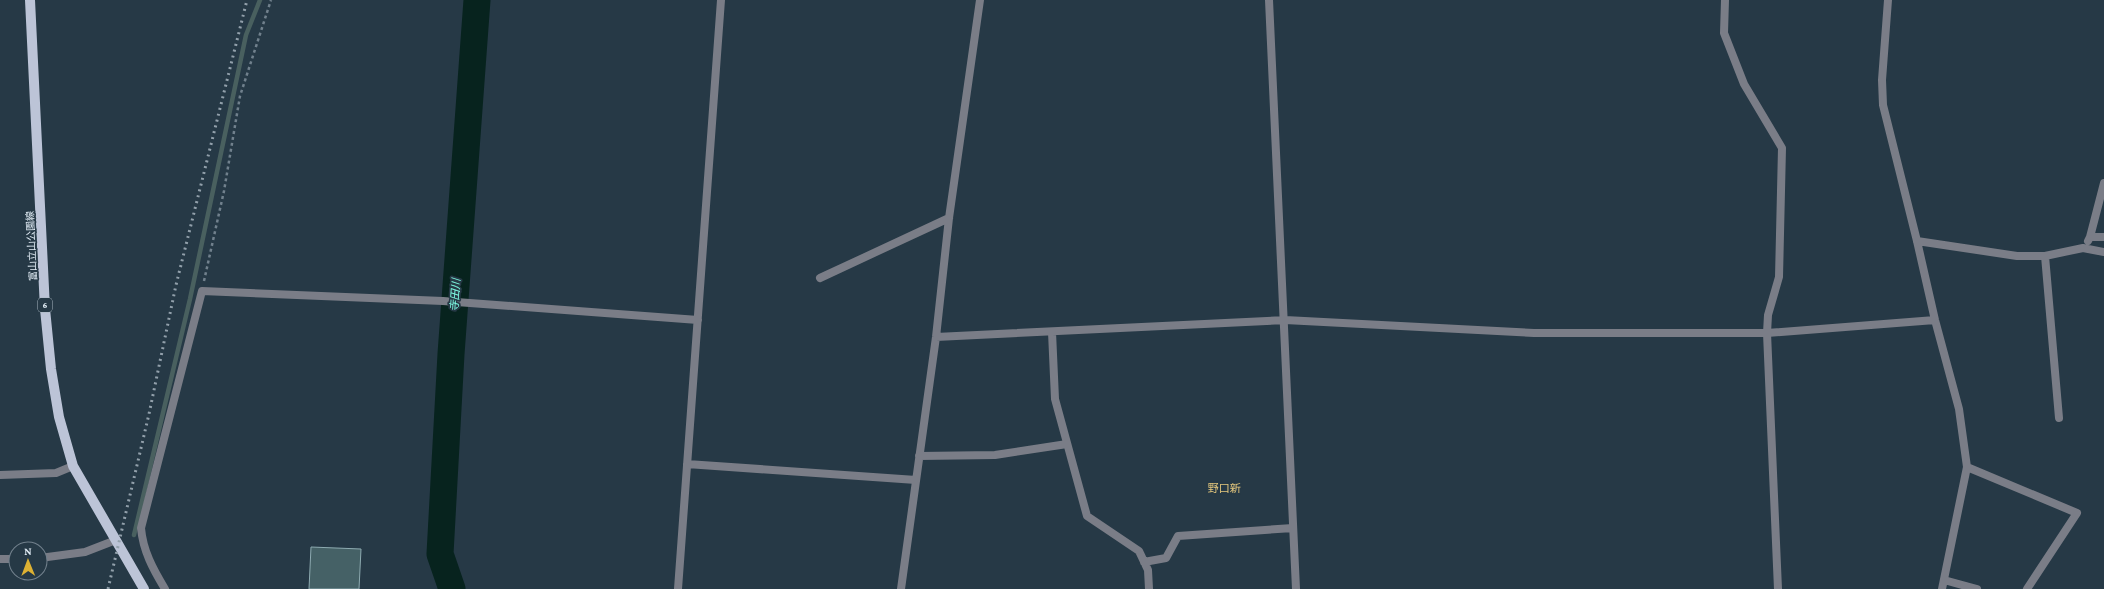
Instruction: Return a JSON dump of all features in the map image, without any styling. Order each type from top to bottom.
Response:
[{"type":"main road","name":"富山立山公園線","points":[[30,0],[50,369],[59,417],[73,466],[144,589]]},
{"type":"street","points":[[678,589],[721,0]]},
{"type":"street","points":[[901,589],[936,337],[949,218],[980,0]]},
{"type":"street","points":[[1269,0],[1285,320],[1296,589]]},
{"type":"street","points":[[1725,0],[1724,33],[1744,84],[1782,148],[1779,277],[1768,315],[1767,333],[1778,589]]},
{"type":"street","points":[[1888,0],[1882,80],[1883,106],[1935,320],[1959,409],[1967,467],[1942,589]]},
{"type":"street","points":[[2083,248],[2090,238],[2104,183]]},
{"type":"street","points":[[820,278],[949,218]]},
{"type":"street","points":[[2090,238],[2104,237]]},
{"type":"street","points":[[1917,242],[2017,256],[2045,256],[2083,248],[2104,252]]},
{"type":"street","points":[[2045,256],[2059,418]]},
{"type":"street","points":[[165,589],[152,568],[145,550],[141,528],[202,291],[443,301],[698,320]]},
{"type":"street","points":[[936,337],[1285,320],[1534,333],[1767,333],[1935,320]]},
{"type":"street","points":[[1052,332],[1055,399],[1087,516],[1139,551],[1148,570],[1148,589]]},
{"type":"street","points":[[919,456],[995,455],[1067,444]]},
{"type":"street","points":[[687,464],[916,480]]},
{"type":"street","points":[[0,475],[56,473],[73,466]]},
{"type":"street","points":[[1967,467],[2077,513],[2027,589]]},
{"type":"street","points":[[1144,562],[1166,558],[1178,536],[1294,528]]},
{"type":"street","points":[[48,557],[85,552],[116,540]]},
{"type":"street","points":[[1944,580],[1977,589]]},
{"type":"path","points":[[202,291],[224,191],[240,96],[271,0]]},
{"type":"building","points":[[311,547],[361,549],[359,589],[309,589]]},
{"type":"waterway","points":[[134,535],[190,299],[246,35],[260,0]]},
{"type":"waterway","name":"寺田川","points":[[452,589],[440,554],[451,354],[477,0]]},
{"type":"railway","points":[[108,589],[149,414],[176,285],[247,0]]},
{"type":"district","name":"野口新","points":[[1224,488]]}]
